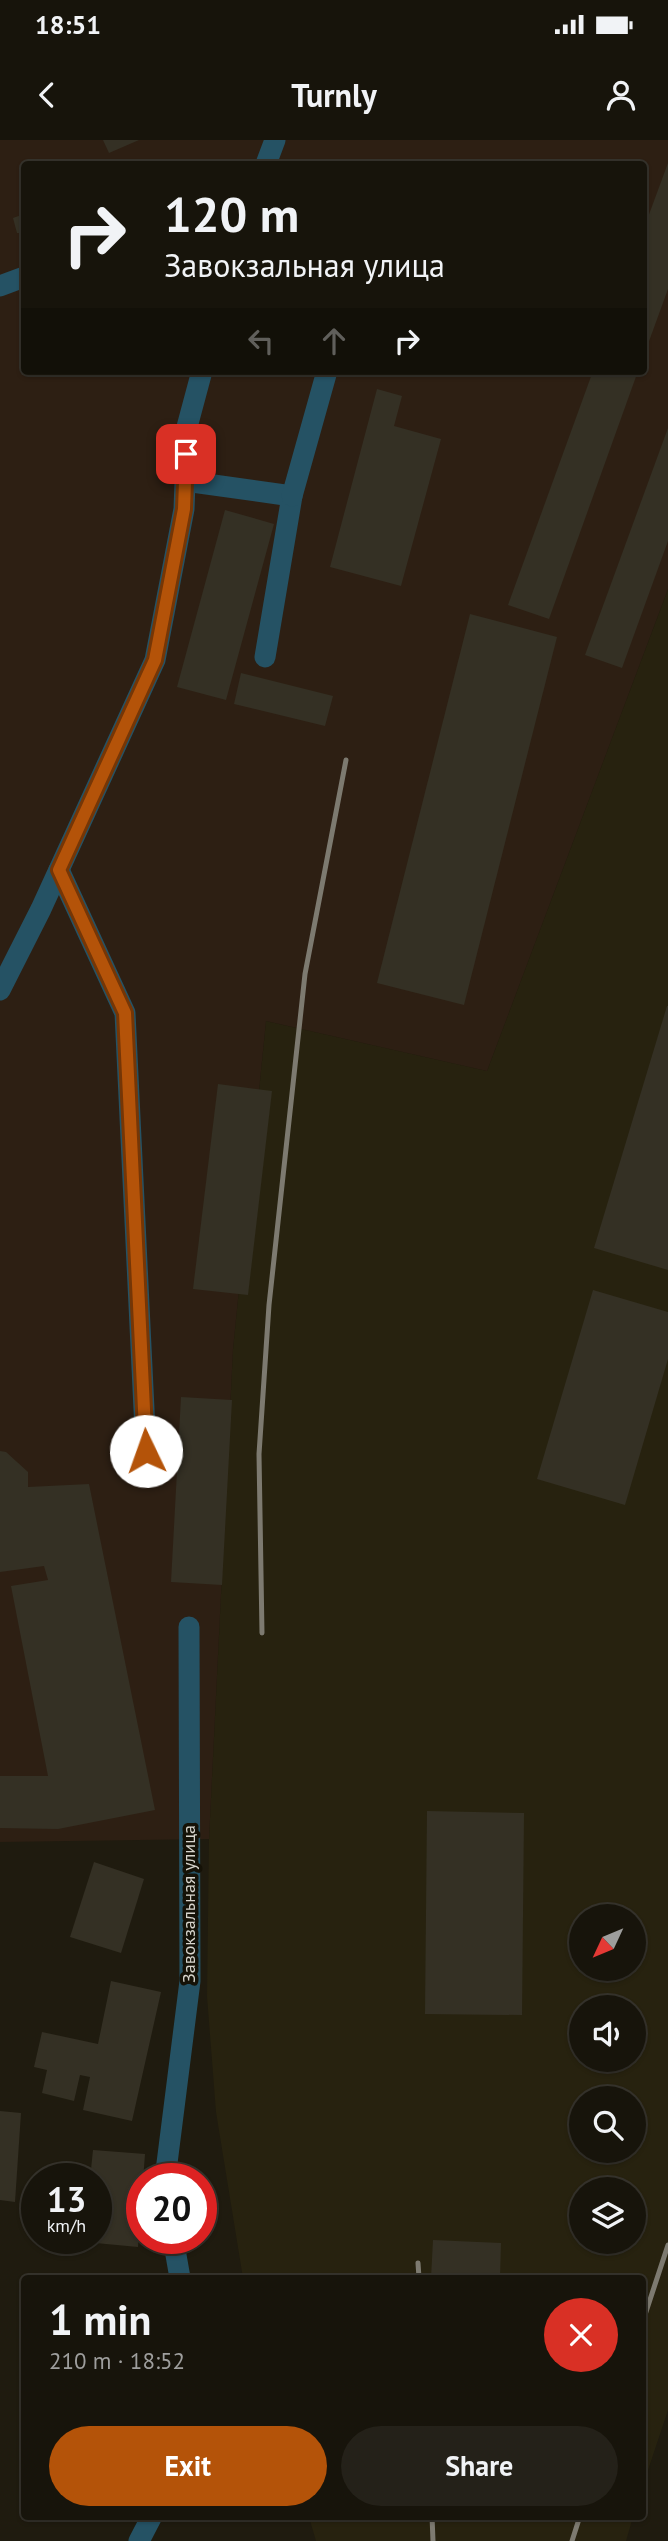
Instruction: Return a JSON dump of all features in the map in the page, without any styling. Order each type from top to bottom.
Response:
[{"type":"street","points":[[267,161],[275,140]]},
{"type":"street","points":[[0,286],[21,278]]},
{"type":"street","points":[[0,989],[59,870],[155,660],[184,509],[187,427],[201,375]]},
{"type":"street","points":[[265,657],[292,496],[326,375]]},
{"type":"street","points":[[185,481],[292,496]]},
{"type":"street","points":[[59,870],[125,1013],[146,1451]]},
{"type":"street","name":"Завокзальная улица","points":[[166,2163],[190,1981],[189,1627]]},
{"type":"street","points":[[176,2254],[179,2275]]},
{"type":"street","points":[[139,2541],[150,2520]]},
{"type":"shaded area","points":[[0,140],[668,140],[668,589],[487,1071],[266,1021],[233,1349],[209,1839],[0,1842]]},
{"type":"shaded area","points":[[668,589],[668,2410],[646,2476],[646,2275],[243,2275],[216,2112],[207,1996],[209,1839],[233,1349],[266,1021],[487,1071]]},
{"type":"shaded area","points":[[310,2520],[632,2520],[626,2541],[316,2541]]},
{"type":"building","points":[[103,140],[139,140],[109,153]]},
{"type":"building","points":[[668,163],[668,289],[647,347],[647,220]]},
{"type":"building","points":[[21,215],[21,233],[17,233],[13,218]]},
{"type":"building","points":[[592,375],[637,375],[549,619],[508,605]]},
{"type":"building","points":[[377,389],[402,396],[394,426],[441,439],[401,586],[330,567]]},
{"type":"building","points":[[668,428],[668,541],[622,668],[585,655]]},
{"type":"building","points":[[225,510],[274,524],[226,700],[177,687]]},
{"type":"building","points":[[470,614],[557,637],[464,1005],[377,983]]},
{"type":"building","points":[[241,673],[333,696],[325,726],[234,704]]},
{"type":"building","points":[[668,1006],[668,1270],[594,1248]]},
{"type":"building","points":[[218,1084],[272,1091],[248,1295],[193,1289]]},
{"type":"building","points":[[593,1290],[668,1312],[668,1359],[625,1505],[537,1479]]},
{"type":"building","points":[[181,1397],[232,1400],[222,1585],[171,1582]]},
{"type":"building","points":[[0,1451],[6,1452],[28,1472],[28,1487],[89,1484],[155,1810],[58,1829],[0,1828],[0,1776],[48,1776],[11,1586],[48,1580],[44,1566],[0,1572]]},
{"type":"building","points":[[427,1811],[524,1813],[522,2015],[425,2014]]},
{"type":"building","points":[[94,1862],[144,1879],[121,1953],[70,1937]]},
{"type":"building","points":[[111,1981],[161,1992],[132,2121],[83,2110],[90,2077],[80,2075],[74,2101],[42,2093],[47,2070],[34,2067],[42,2032],[98,2044]]},
{"type":"building","points":[[0,2111],[21,2113],[15,2202],[0,2200]]},
{"type":"building","points":[[93,2150],[145,2154],[144,2163],[126,2163],[126,2246],[112,2245],[112,2163],[92,2163]]},
{"type":"building","points":[[433,2240],[501,2243],[500,2275],[431,2275]]},
{"type":"railway","points":[[262,1633],[259,1454],[269,1305],[305,974],[346,760]]},
{"type":"railway","points":[[646,2312],[668,2245]]},
{"type":"railway","points":[[418,2263],[419,2275]]},
{"type":"railway","points":[[432,2520],[433,2541]]},
{"type":"railway","points":[[572,2541],[579,2520]]},
{"type":"route","points":[[146,1451],[125,1013],[59,870],[155,660],[184,509],[186,454]]}]
